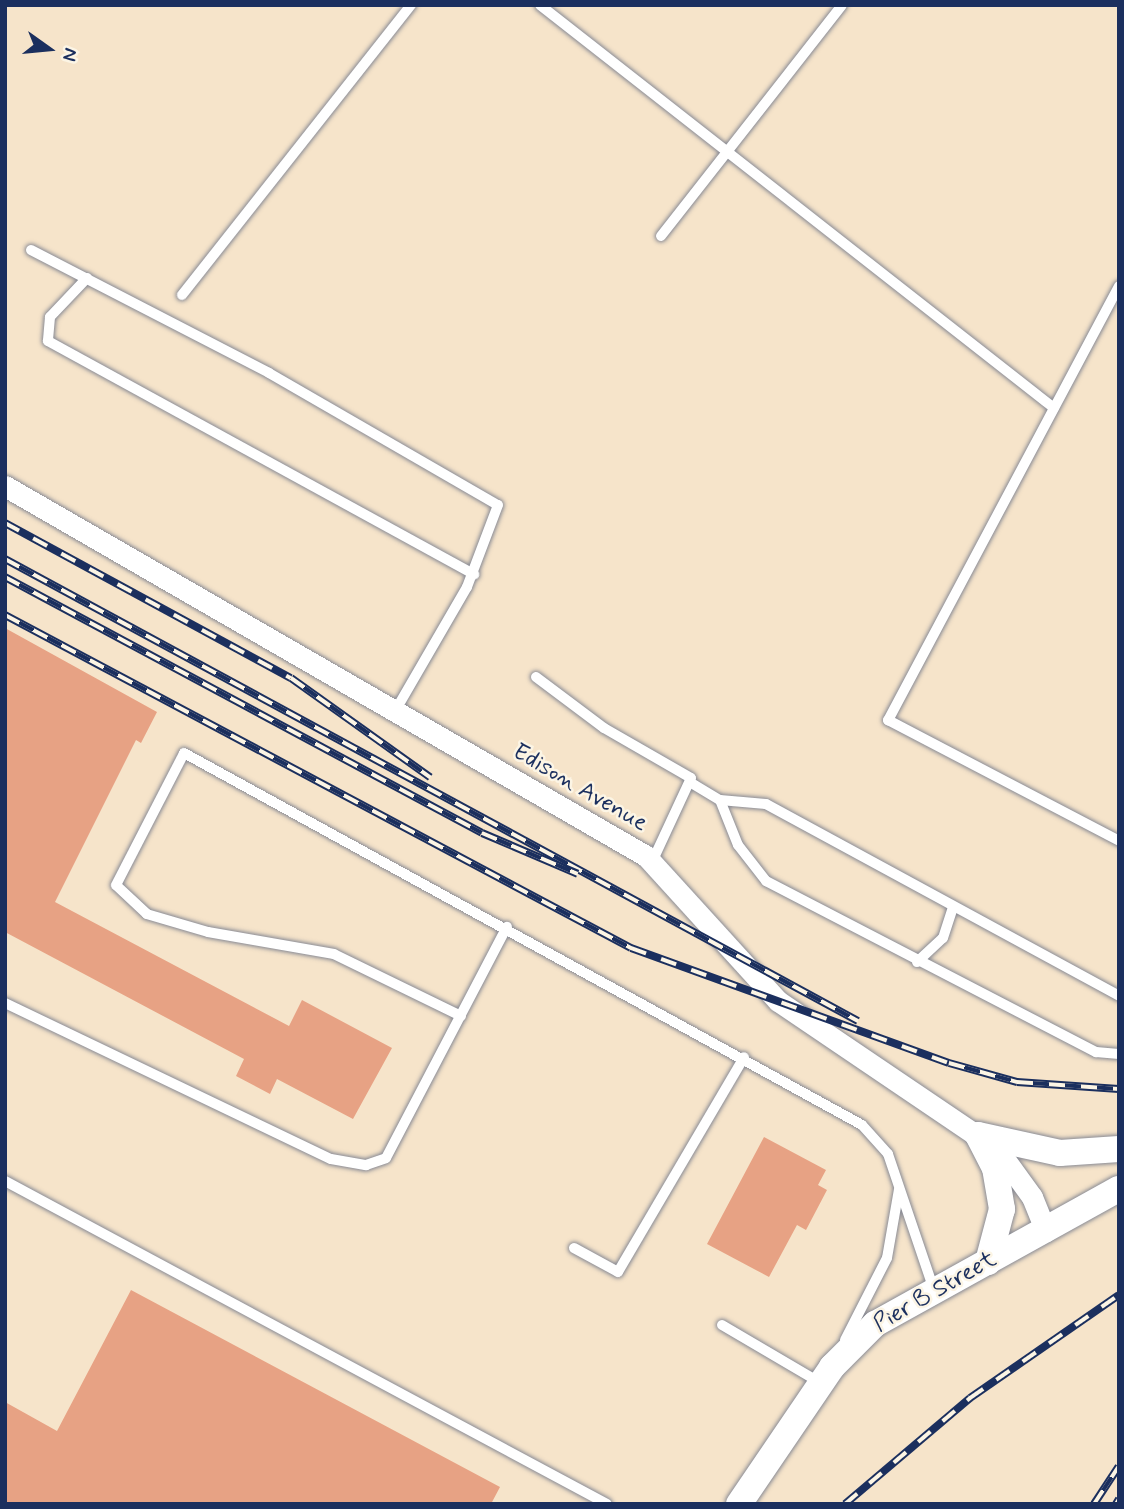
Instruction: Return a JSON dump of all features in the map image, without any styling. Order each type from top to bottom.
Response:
[{"type":"street","name":"Edison Avenue","points":[[5,486],[652,862],[778,1001],[978,1135],[1017,1171],[1046,1231]]},
{"type":"street","points":[[978,1135],[1060,1153],[1119,1149]]},
{"type":"street","points":[[978,1135],[995,1168],[1002,1209],[988,1262]]},
{"type":"street","name":"Pier B Street","points":[[739,1504],[826,1375],[875,1324],[1119,1189]]},
{"type":"lane","points":[[182,295],[411,5]]},
{"type":"lane","points":[[540,5],[1054,408]]},
{"type":"lane","points":[[661,236],[842,5]]},
{"type":"lane","points":[[31,250],[269,373],[498,505],[474,574],[394,711]]},
{"type":"lane","points":[[87,278],[50,317],[48,341],[474,574]]},
{"type":"lane","points":[[1119,286],[888,720],[1119,841]]},
{"type":"lane","points":[[536,677],[604,728],[687,773],[692,784],[720,800],[766,804],[1119,996]]},
{"type":"lane","points":[[461,1016],[334,954],[208,932],[147,914],[116,885],[184,753],[744,1057],[876,1136],[900,1183],[934,1290]]},
{"type":"lane","points":[[652,862],[692,784]]},
{"type":"lane","points":[[720,800],[738,845],[766,881],[917,962],[1096,1052],[1119,1054]]},
{"type":"lane","points":[[917,962],[943,938],[953,906]]},
{"type":"lane","points":[[5,1003],[331,1159],[366,1165],[387,1157],[507,927]]},
{"type":"lane","points":[[574,1248],[618,1272],[744,1057]]},
{"type":"lane","points":[[5,1181],[607,1504]]},
{"type":"lane","points":[[722,1325],[826,1375],[887,1258],[900,1183]]},
{"type":"building","points":[[5,628],[157,712],[141,743],[136,740],[55,902],[289,1026],[302,1000],[392,1048],[353,1119],[277,1079],[270,1094],[236,1076],[244,1059],[5,932]]},
{"type":"building","points":[[764,1137],[826,1170],[818,1185],[827,1190],[806,1230],[797,1225],[769,1277],[707,1244]]},
{"type":"building","points":[[131,1290],[500,1487],[491,1504],[5,1504],[5,1402],[57,1431]]},
{"type":"railway","points":[[5,523],[291,678],[430,777]]},
{"type":"railway","points":[[5,559],[858,1021]]},
{"type":"railway","points":[[5,577],[482,833],[578,874]]},
{"type":"railway","points":[[5,615],[631,948],[949,1063],[1017,1082],[1119,1089]]},
{"type":"railway","points":[[845,1504],[970,1398],[1119,1295]]},
{"type":"railway","points":[[1094,1504],[1119,1466]]},
{"type":"railway","points":[[1116,1504],[1119,1499]]}]
